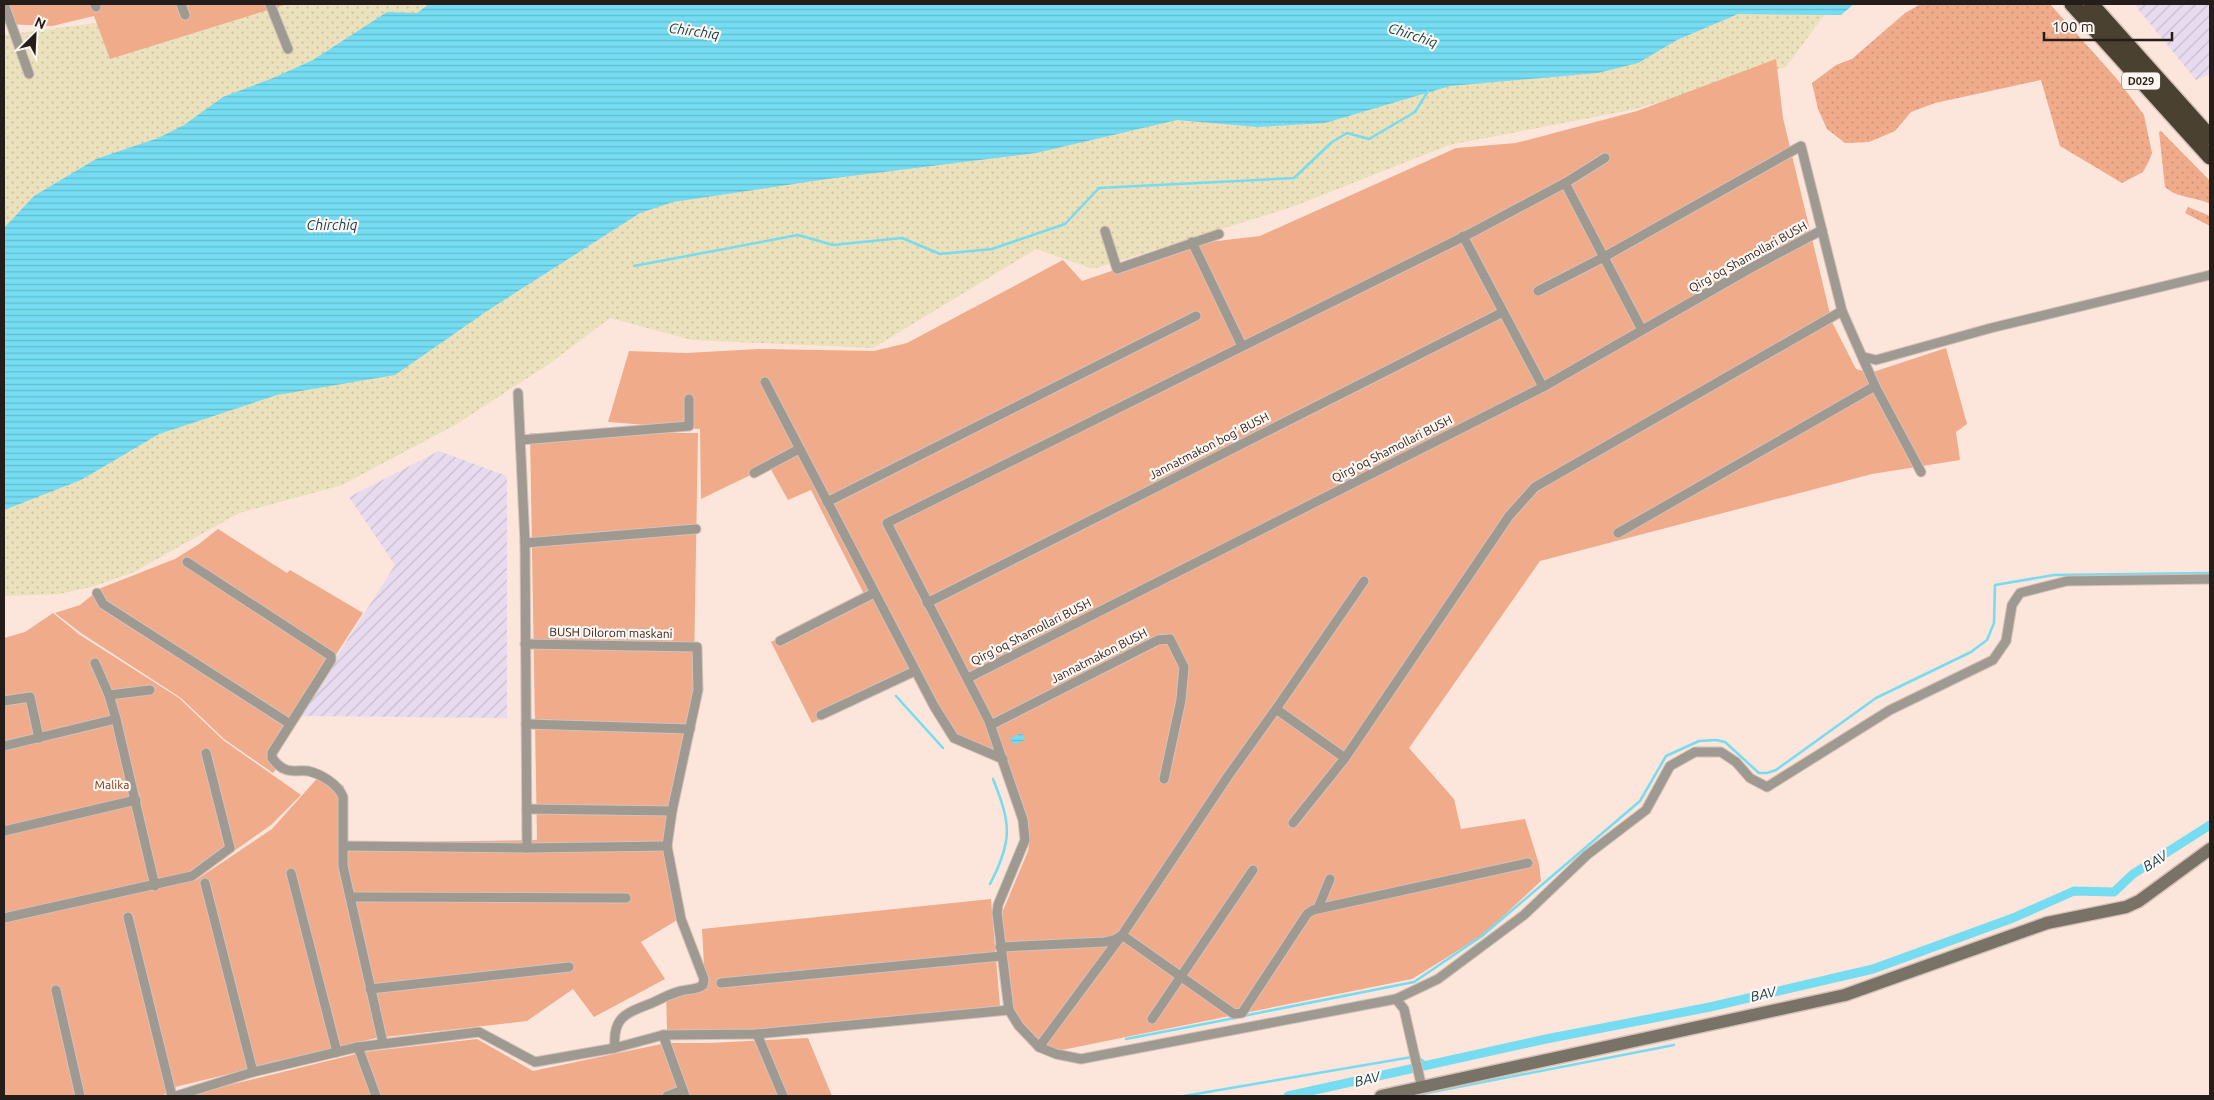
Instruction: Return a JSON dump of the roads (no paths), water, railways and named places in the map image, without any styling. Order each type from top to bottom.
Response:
[{"type":"highway","name":"D029","points":[[2072,4],[2210,158]]},
{"type":"highway","name":"D029","points":[[2091,4],[2210,137]]},
{"type":"street","points":[[4,4],[29,74]]},
{"type":"street","points":[[181,4],[185,15]]},
{"type":"street","points":[[270,4],[288,49]]},
{"type":"street","points":[[1538,291],[1604,257],[1801,146],[1842,311],[1864,357],[1875,386],[1921,472]]},
{"type":"street","points":[[1605,158],[1565,183],[1463,236],[887,523],[886,526],[968,678],[991,725],[1023,820],[1025,840],[998,905],[1001,952],[1009,1010],[1019,1026],[1039,1047],[1056,1054],[1081,1059],[1396,999],[1438,979],[1524,915],[1587,856],[1646,810],[1670,766],[1694,752],[1721,752],[1736,762],[1750,778],[1766,787],[1890,710],[1993,660],[2006,641],[2012,605],[2020,592],[2067,581],[2210,579]]},
{"type":"street","points":[[1565,183],[1642,330]]},
{"type":"street","name":"Qirg'oq Shamollari BUSH","points":[[968,678],[1543,387],[1822,230]]},
{"type":"street","points":[[1105,231],[1117,269],[1219,234]]},
{"type":"street","points":[[1463,236],[1543,387]]},
{"type":"street","points":[[1192,242],[1242,346]]},
{"type":"street","points":[[1864,357],[1876,360],[1984,330],[2210,275]]},
{"type":"street","points":[[1293,823],[1345,758],[1509,516],[1536,487],[1842,311]]},
{"type":"street","name":"Jannatmakon bog' BUSH","points":[[927,604],[1503,312]]},
{"type":"street","points":[[827,502],[1196,316]]},
{"type":"street","points":[[765,382],[915,671],[954,738],[1002,759]]},
{"type":"street","points":[[1618,534],[1875,386]]},
{"type":"street","points":[[518,393],[525,543],[527,848]]},
{"type":"street","points":[[521,440],[689,426],[689,399]]},
{"type":"street","points":[[754,473],[799,449]]},
{"type":"street","points":[[525,543],[696,529]]},
{"type":"street","points":[[187,562],[331,656],[331,660],[272,753],[272,758],[279,766],[288,771],[308,771],[328,780],[340,791],[343,797],[343,866],[383,1043]]},
{"type":"street","points":[[1039,1047],[1122,935],[1228,776],[1364,581]]},
{"type":"street","points":[[97,593],[103,604],[290,724]]},
{"type":"street","points":[[780,641],[874,593]]},
{"type":"street","name":"Jannatmakon BUSH","points":[[991,725],[1158,640],[1170,638],[1184,667],[1182,700],[1164,779]]},
{"type":"street","name":"BUSH Dilorom maskani","points":[[526,644],[697,647],[698,690],[690,729]]},
{"type":"street","points":[[95,664],[109,695],[116,719],[155,886]]},
{"type":"street","points":[[821,715],[915,671]]},
{"type":"street","points":[[109,695],[150,690]]},
{"type":"street","points":[[4,701],[30,697],[39,738]]},
{"type":"street","points":[[1276,709],[1345,758]]},
{"type":"street","points":[[4,746],[116,719]]},
{"type":"street","points":[[526,724],[690,729],[672,811],[667,846],[682,919],[704,979],[703,985],[700,988],[679,991],[627,1013],[617,1023],[614,1035],[615,1048]]},
{"type":"street","points":[[4,918],[155,886],[192,876],[230,848],[206,754]]},
{"type":"street","points":[[4,831],[136,800]]},
{"type":"street","points":[[527,810],[672,811]]},
{"type":"street","points":[[344,846],[527,848],[667,846]]},
{"type":"street","points":[[1381,1096],[1421,1082],[1844,995],[2047,923],[2126,906],[2139,901],[2210,849]]},
{"type":"street","points":[[1244,1028],[1242,1013],[1307,914],[1318,908],[1528,863]]},
{"type":"street","points":[[1152,1019],[1253,870]]},
{"type":"street","points":[[291,873],[337,1052]]},
{"type":"street","points":[[1318,908],[1330,879]]},
{"type":"street","points":[[205,883],[253,1072]]},
{"type":"street","points":[[350,897],[626,898]]},
{"type":"street","points":[[128,917],[175,1096],[253,1072],[358,1047],[479,1032],[535,1062],[615,1048],[663,1035],[757,1034],[1009,1010]]},
{"type":"street","points":[[721,983],[1105,942],[1114,940],[1122,935]]},
{"type":"street","points":[[1122,935],[1234,1014],[1242,1013]]},
{"type":"street","points":[[370,989],[570,967]]},
{"type":"street","points":[[56,990],[80,1096]]},
{"type":"street","points":[[1396,999],[1404,1009],[1421,1082]]},
{"type":"street","points":[[757,1034],[783,1096]]},
{"type":"street","points":[[663,1035],[684,1093],[667,1096]]},
{"type":"street","points":[[358,1047],[376,1096]]},
{"type":"water","name":"Chirchiq","points":[[429,4],[1854,4],[1841,15],[1738,14],[1677,40],[1638,63],[1598,73],[1450,86],[1325,123],[1258,127],[1177,120],[1036,153],[827,179],[673,202],[640,213],[487,311],[395,375],[277,395],[159,434],[81,480],[4,510],[4,228],[34,196],[96,159],[158,138],[184,125],[223,97],[313,60],[387,12],[417,13]]},
{"type":"water","points":[[1022,733],[1025,740],[1013,745],[1010,738]]},
{"type":"waterway","points":[[634,266],[798,235],[833,245],[902,238],[940,254],[992,249],[1065,224],[1099,188],[1294,178],[1332,142],[1347,133],[1369,139],[1415,112],[1428,91]]},
{"type":"waterway","points":[[1243,1016],[1414,982],[1482,936],[1640,801],[1666,756],[1699,741],[1716,740],[1725,742],[1759,773],[1776,770],[1876,698],[1971,652],[1987,640],[1994,623],[1995,585],[2054,575],[2210,573]]},
{"type":"waterway","points":[[896,696],[943,748]]},
{"type":"waterway","points":[[990,884],[1003,855],[1007,832],[1003,808],[993,779]]},
{"type":"waterway","name":"BAV","points":[[1288,1096],[1546,1039],[1710,1007],[1873,969],[2013,918],[2074,891],[2114,892],[2133,874],[2210,825]]},
{"type":"waterway","points":[[1126,1039],[1235,1018]]},
{"type":"waterway","points":[[1412,1096],[1674,1045]]},
{"type":"waterway","points":[[1417,1056],[1428,1065]]},
{"type":"waterway","points":[[1184,1096],[1412,1057]]},
{"type":"park label","name":"Malika","points":[[112,785]]}]
